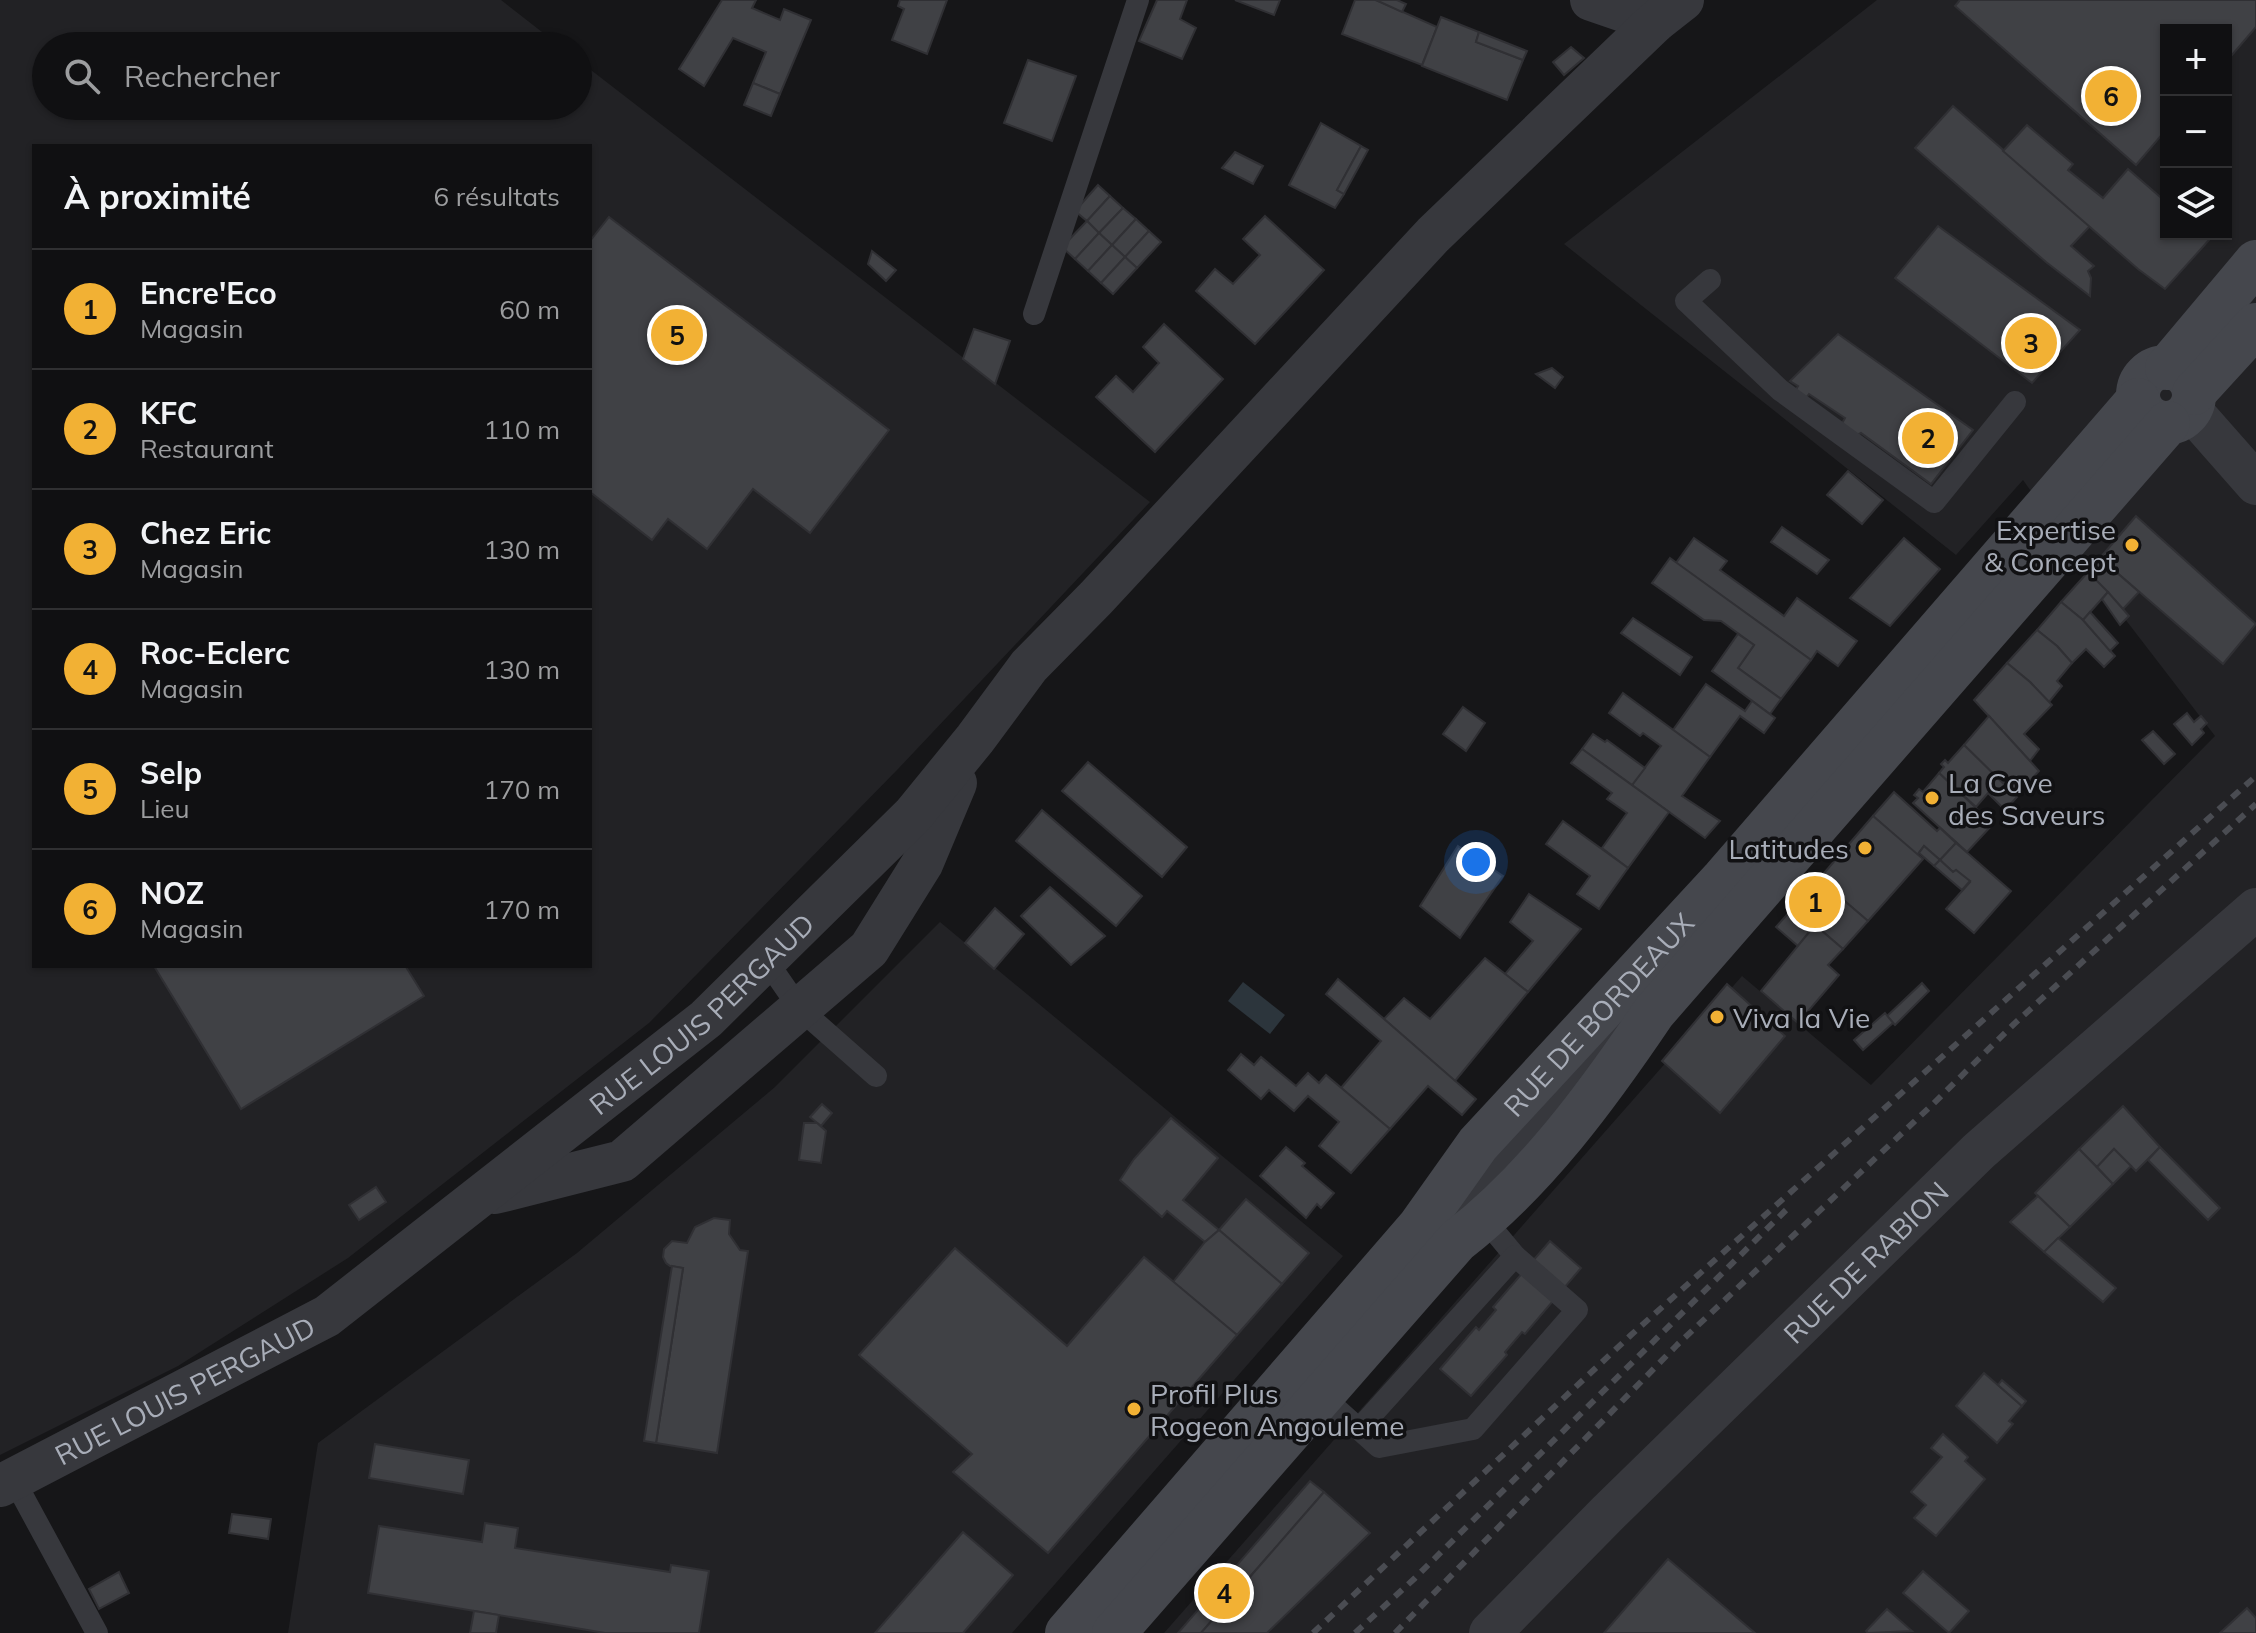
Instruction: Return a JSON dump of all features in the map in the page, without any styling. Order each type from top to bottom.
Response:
[{"type":"main road","name":"RUE DE BORDEAUX","points":[[1114,1633],[1457,1241],[1485,1220],[1572,1124],[1654,1012],[1964,659],[2171,399],[2256,262]]},
{"type":"main road","name":"RUE DE BORDEAUX","points":[[1067,1633],[1419,1227],[1478,1144],[1584,1027],[2171,399],[2256,325]]},
{"type":"street","points":[[1591,0],[1669,11]]},
{"type":"street","points":[[975,739],[1029,666],[1433,235],[1669,11]]},
{"type":"street","points":[[2171,399],[2256,484]]},
{"type":"street","name":"RUE LOUIS PERGAUD","points":[[7,1483],[327,1316],[706,1019],[913,815],[975,739]]},
{"type":"street","name":"RUE LOUIS PERGAUD","points":[[478,1198],[622,1161],[869,949],[922,864],[975,739]]},
{"type":"street","points":[[913,815],[922,864]]},
{"type":"street","name":"RUE DE RABION","points":[[1490,1633],[1608,1513],[1979,1151],[2256,909]]},
{"type":"lane","points":[[1034,314],[1138,0]]},
{"type":"lane","points":[[1710,280],[1686,301],[1780,390],[1934,502],[2015,402]]},
{"type":"lane","points":[[1089,1633],[1920,682],[1964,659]]},
{"type":"lane","points":[[766,960],[800,1009],[876,1076]]},
{"type":"lane","points":[[1321,1395],[1379,1447],[1473,1429],[1577,1310],[1515,1256],[1485,1220]]},
{"type":"lane","points":[[1359,1429],[1515,1256]]},
{"type":"lane","points":[[7,1483],[97,1633]]},
{"type":"shaded area","points":[[0,0],[501,0],[542,32],[32,32],[32,120],[592,120],[592,71],[1150,502],[898,769],[649,1023],[348,1258],[178,1366],[0,1455]]},
{"type":"shaded area","points":[[1877,0],[2256,0],[2256,1633],[1164,1633],[1742,976],[1871,1085],[2215,736],[2085,567],[2023,480],[1956,555],[1564,244]]},
{"type":"shaded area","points":[[940,922],[1343,1256],[1012,1633],[288,1633],[318,1443],[577,1253],[775,1087]]},
{"type":"shaded area","points":[[1243,982],[1285,1015],[1270,1034],[1228,1001]]},
{"type":"building","points":[[722,0],[756,0],[752,8],[780,20],[784,9],[811,20],[780,94],[753,83],[766,52],[733,38],[704,86],[679,69]]},
{"type":"building","points":[[900,0],[947,0],[927,54],[892,40],[904,9],[898,6]]},
{"type":"building","points":[[1157,0],[1187,0],[1180,19],[1196,28],[1182,59],[1139,41]]},
{"type":"building","points":[[1235,0],[1280,0],[1274,15]]},
{"type":"building","points":[[1355,0],[1376,0],[1437,27],[1422,65],[1342,34]]},
{"type":"building","points":[[1376,0],[1397,0],[1406,4],[1402,12]]},
{"type":"building","points":[[1960,0],[2256,0],[2256,27],[2232,55],[2232,24],[2160,24],[2160,137],[2136,165],[1955,6]]},
{"type":"building","points":[[1441,17],[1479,32],[1476,42],[1523,60],[1507,100],[1422,66]]},
{"type":"building","points":[[1479,32],[1527,51],[1523,60],[1476,42]]},
{"type":"building","points":[[1571,47],[1584,58],[1564,75],[1553,62]]},
{"type":"building","points":[[1028,60],[1076,76],[1052,141],[1004,123]]},
{"type":"building","points":[[753,83],[780,94],[771,116],[744,105]]},
{"type":"building","points":[[1953,106],[2090,226],[2071,246],[2094,266],[2088,271],[2091,278],[2090,296],[2046,262],[1915,148]]},
{"type":"building","points":[[1321,123],[1361,146],[1337,190],[1344,194],[1335,208],[1289,185]]},
{"type":"building","points":[[2027,125],[2073,164],[2068,170],[2103,198],[2128,169],[2160,197],[2160,240],[2209,240],[2165,289],[2003,151]]},
{"type":"building","points":[[1361,146],[1368,150],[1344,194],[1337,190]]},
{"type":"building","points":[[1235,152],[1263,166],[1253,184],[1222,168]]},
{"type":"building","points":[[1098,185],[1110,196],[1087,221],[1075,211]]},
{"type":"building","points":[[1110,196],[1123,208],[1099,233],[1087,221]]},
{"type":"building","points":[[1123,208],[1136,219],[1112,245],[1099,233]]},
{"type":"building","points":[[1265,216],[1324,270],[1255,344],[1196,291],[1215,269],[1233,284],[1260,255],[1243,239]]},
{"type":"building","points":[[609,217],[889,430],[810,533],[753,489],[707,549],[668,519],[652,540],[592,494],[592,238]]},
{"type":"building","points":[[1136,219],[1149,231],[1125,257],[1112,245]]},
{"type":"building","points":[[1087,221],[1099,233],[1075,259],[1062,247]]},
{"type":"building","points":[[1938,226],[2080,330],[2032,383],[1895,278]]},
{"type":"building","points":[[1149,231],[1161,242],[1137,268],[1125,257]]},
{"type":"building","points":[[1099,233],[1112,245],[1088,271],[1075,259]]},
{"type":"building","points":[[1112,245],[1125,257],[1101,283],[1088,271]]},
{"type":"building","points":[[872,251],[896,270],[886,281],[868,264]]},
{"type":"building","points":[[1125,257],[1137,268],[1113,294],[1101,283]]},
{"type":"building","points":[[1164,324],[1223,379],[1155,452],[1096,397],[1116,376],[1133,392],[1159,363],[1143,347]]},
{"type":"building","points":[[974,329],[1010,341],[995,384],[963,359]]},
{"type":"building","points":[[1838,334],[1973,430],[1931,484],[1861,433],[1853,437],[1840,427],[1845,418],[1809,394],[1805,399],[1794,393],[1798,386],[1790,381]]},
{"type":"building","points":[[1552,368],[1563,377],[1555,388],[1536,374]]},
{"type":"building","points":[[1848,471],[1883,500],[1862,524],[1827,495]]},
{"type":"building","points":[[2136,516],[2256,624],[2223,664],[2100,558]]},
{"type":"building","points":[[1782,527],[1829,560],[1817,574],[1771,542]]},
{"type":"building","points":[[1694,538],[1727,561],[1720,570],[1784,616],[1797,598],[1857,641],[1838,666],[1817,651],[1811,660],[1676,563]]},
{"type":"building","points":[[1904,538],[1940,569],[1890,626],[1850,598]]},
{"type":"building","points":[[1670,558],[1811,660],[1781,699],[1738,668],[1754,645],[1721,621],[1704,620],[1652,583]]},
{"type":"building","points":[[2100,558],[2139,592],[2123,609],[2088,572]]},
{"type":"building","points":[[2088,572],[2108,592],[2083,620],[2061,602]]},
{"type":"building","points":[[2108,592],[2129,616],[2120,625],[2102,599]]},
{"type":"building","points":[[2061,602],[2083,620],[2115,656],[2104,667],[2086,649],[2072,663],[2037,630]]},
{"type":"building","points":[[2090,612],[2118,643],[2110,651],[2083,620]]},
{"type":"building","points":[[1633,618],[1692,657],[1680,675],[1621,633]]},
{"type":"building","points":[[2037,630],[2072,663],[2057,681],[2062,686],[2049,702],[2007,663]]},
{"type":"building","points":[[1738,634],[1754,645],[1738,668],[1781,699],[1770,714],[1712,671]]},
{"type":"building","points":[[2007,663],[2052,705],[2024,734],[2039,749],[2030,761],[1974,700]]},
{"type":"building","points":[[1706,684],[1745,711],[1752,701],[1775,718],[1764,733],[1740,716],[1710,757],[1673,730]]},
{"type":"building","points":[[1623,693],[1710,757],[1682,796],[1720,821],[1705,838],[1632,785],[1661,746],[1643,733],[1640,736],[1609,713]]},
{"type":"building","points":[[1463,707],[1485,723],[1466,751],[1443,734]]},
{"type":"building","points":[[2187,713],[2194,722],[2201,716],[2207,723],[2201,729],[2204,733],[2192,745],[2174,724]]},
{"type":"building","points":[[1989,716],[2039,771],[2016,796],[1964,745]]},
{"type":"building","points":[[2153,731],[2175,754],[2164,764],[2142,740]]},
{"type":"building","points":[[1593,734],[1605,742],[1607,740],[1645,768],[1632,785],[1582,749]]},
{"type":"building","points":[[1964,745],[2017,797],[2005,810],[1988,793],[1976,807],[1939,773],[1944,767],[1941,764],[1945,760],[1948,763]]},
{"type":"building","points":[[1582,749],[1669,812],[1628,868],[1602,848],[1627,813],[1607,799],[1612,793],[1571,763]]},
{"type":"building","points":[[1088,762],[1187,847],[1162,877],[1062,791]]},
{"type":"building","points":[[1939,773],[1993,824],[1967,852],[1913,803],[1918,798],[1914,795],[1919,789],[1923,792]]},
{"type":"building","points":[[1894,792],[1937,831],[1940,828],[1956,843],[1940,860],[1924,846],[1917,855],[1873,816]]},
{"type":"building","points":[[1042,810],[1142,896],[1116,926],[1016,841]]},
{"type":"building","points":[[1873,816],[1923,859],[1868,921],[1819,879]]},
{"type":"building","points":[[1563,821],[1628,868],[1599,909],[1577,894],[1590,876],[1546,844]]},
{"type":"building","points":[[1956,843],[2011,891],[1974,933],[1946,909],[1970,882],[1940,860]]},
{"type":"building","points":[[1458,846],[1503,876],[1460,938],[1420,906]]},
{"type":"building","points":[[1924,846],[1940,860],[1934,866],[1919,853]]},
{"type":"building","points":[[1940,860],[1970,881],[1962,890],[1934,866]]},
{"type":"building","points":[[1819,879],[1868,921],[1843,949],[1815,925],[1798,946],[1776,927]]},
{"type":"building","points":[[1050,887],[1105,936],[1071,965],[1021,916]]},
{"type":"building","points":[[1529,894],[1581,929],[1528,992],[1505,974],[1533,941],[1510,922]]},
{"type":"building","points":[[995,908],[1024,934],[994,969],[965,943]]},
{"type":"building","points":[[1815,925],[1843,949],[1828,965],[1839,975],[1798,1023],[1761,991]]},
{"type":"building","points":[[1485,958],[1528,992],[1455,1081],[1384,1019],[1404,998],[1430,1019]]},
{"type":"building","points":[[155,968],[407,968],[424,996],[241,1109]]},
{"type":"building","points":[[1338,979],[1476,1099],[1462,1115],[1428,1086],[1390,1129],[1341,1088],[1381,1041],[1326,994]]},
{"type":"building","points":[[1922,983],[1929,991],[1895,1025],[1887,1016]]},
{"type":"building","points":[[1727,984],[1785,1036],[1720,1113],[1662,1061]]},
{"type":"building","points":[[1885,1013],[1893,1023],[1863,1050],[1854,1040]]},
{"type":"building","points":[[1241,1054],[1254,1065],[1261,1057],[1296,1086],[1308,1073],[1319,1083],[1326,1075],[1390,1129],[1351,1173],[1319,1146],[1339,1122],[1308,1096],[1294,1111],[1269,1090],[1261,1099],[1228,1070]]},
{"type":"building","points":[[822,1104],[832,1113],[821,1126],[810,1117]]},
{"type":"building","points":[[2123,1106],[2160,1147],[2136,1171],[2114,1149],[2097,1167],[2079,1149]]},
{"type":"building","points":[[1171,1118],[1218,1158],[1183,1200],[1219,1230],[1205,1242],[1167,1211],[1162,1217],[1120,1180],[1134,1159]]},
{"type":"building","points":[[804,1123],[817,1123],[826,1131],[821,1163],[799,1160]]},
{"type":"building","points":[[1286,1147],[1305,1163],[1302,1166],[1334,1193],[1321,1208],[1317,1204],[1306,1218],[1260,1176]]},
{"type":"building","points":[[2160,1147],[2220,1208],[2208,1220],[2148,1160]]},
{"type":"building","points":[[2079,1149],[2113,1184],[2070,1227],[2035,1193]]},
{"type":"building","points":[[2114,1149],[2131,1166],[2113,1184],[2097,1167]]},
{"type":"building","points":[[376,1187],[386,1202],[359,1220],[349,1205]]},
{"type":"building","points":[[2038,1196],[2070,1227],[2044,1252],[2010,1222]]},
{"type":"building","points":[[1246,1199],[1309,1253],[1282,1284],[1219,1230]]},
{"type":"building","points":[[714,1218],[730,1220],[729,1234],[740,1250],[748,1251],[717,1453],[656,1443],[683,1268],[666,1263],[664,1249],[672,1241],[687,1243],[695,1227]]},
{"type":"building","points":[[1219,1230],[1282,1284],[1237,1335],[1173,1282],[1205,1242]]},
{"type":"building","points":[[2058,1238],[2116,1288],[2103,1302],[2044,1252]]},
{"type":"building","points":[[1550,1241],[1581,1268],[1525,1334],[1522,1332],[1505,1352],[1507,1355],[1471,1396],[1440,1369],[1476,1327],[1479,1330],[1496,1310],[1493,1307]]},
{"type":"building","points":[[955,1248],[1067,1346],[1144,1257],[1237,1335],[1048,1553],[953,1472],[972,1454],[859,1355]]},
{"type":"building","points":[[672,1266],[683,1268],[656,1443],[644,1441]]},
{"type":"building","points":[[1984,1373],[2022,1406],[2009,1421],[2013,1424],[1997,1443],[1956,1406]]},
{"type":"building","points":[[2002,1380],[2026,1401],[2022,1406],[1998,1385]]},
{"type":"building","points":[[1943,1434],[1968,1457],[1965,1461],[1985,1479],[1936,1536],[1914,1518],[1926,1505],[1911,1492],[1942,1457],[1931,1448]]},
{"type":"building","points":[[375,1444],[469,1460],[463,1494],[369,1478]]},
{"type":"building","points":[[1310,1481],[1324,1492],[1201,1633],[1178,1633]]},
{"type":"building","points":[[1324,1492],[1370,1533],[1267,1633],[1201,1633]]},
{"type":"building","points":[[232,1514],[271,1519],[268,1539],[229,1533]]},
{"type":"building","points":[[485,1523],[518,1528],[515,1548],[670,1572],[671,1565],[709,1571],[699,1633],[605,1633],[368,1593],[379,1526],[482,1542]]},
{"type":"building","points":[[963,1532],[1013,1575],[963,1633],[875,1633]]},
{"type":"building","points":[[1668,1559],[1755,1633],[1604,1633]]},
{"type":"building","points":[[1923,1571],[1969,1611],[1949,1633],[1903,1593]]},
{"type":"building","points":[[119,1572],[129,1593],[99,1609],[89,1589]]},
{"type":"building","points":[[2247,1608],[2256,1618],[2256,1633],[2220,1633]]},
{"type":"building","points":[[1887,1609],[1912,1631],[1868,1633],[1866,1631]]},
{"type":"building","points":[[474,1611],[499,1615],[496,1633],[470,1633]]},
{"type":"railway","points":[[1313,1633],[1631,1335],[2256,776]]},
{"type":"railway","points":[[1395,1633],[1677,1345],[2014,1024],[2256,804]]},
{"type":"railway","points":[[1355,1633],[1414,1579],[1786,1210]]},
{"type":"place","name":"NOZ","points":[[2111,96]]},
{"type":"place","name":"Selp","points":[[677,335]]},
{"type":"place","name":"Chez Eric","points":[[2031,343]]},
{"type":"place","name":"KFC","points":[[1928,438]]},
{"type":"place","name":"Expertise & Concept","points":[[2132,545]]},
{"type":"place","name":"La Cave des Saveurs","points":[[1932,798]]},
{"type":"place","name":"Latitudes","points":[[1865,848]]},
{"type":"place","name":"Encre'Eco","points":[[1815,902]]},
{"type":"place","name":"Viva la Vie","points":[[1717,1017]]},
{"type":"place","name":"Profil Plus Rogeon Angouleme","points":[[1134,1409]]},
{"type":"place","name":"Roc-Eclerc","points":[[1224,1593]]}]
